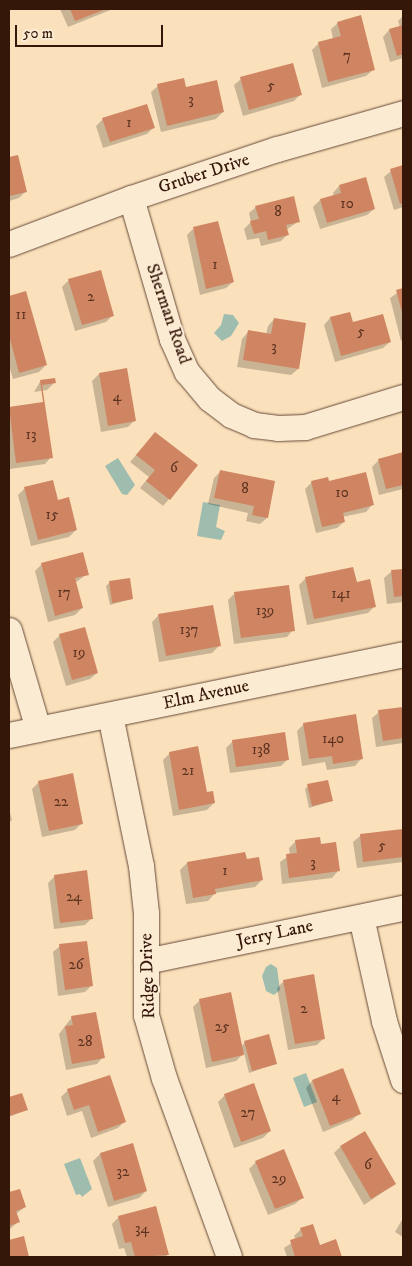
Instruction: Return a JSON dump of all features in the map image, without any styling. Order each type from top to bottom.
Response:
[{"type":"street","name":"Gruber Drive","points":[[9,244],[131,198],[277,150],[403,113]]},
{"type":"street","name":"Sherman Road","points":[[131,198],[172,339],[186,372],[210,399],[231,415],[254,425],[278,428],[305,427],[403,397]]},
{"type":"street","points":[[9,630],[38,729]]},
{"type":"street","name":"Elm Avenue","points":[[9,736],[403,654]]},
{"type":"street","name":"Ridge Drive","points":[[110,715],[141,866],[146,961],[146,1015],[164,1078],[230,1257]]},
{"type":"street","name":"Jerry Lane","points":[[146,961],[403,908]]},
{"type":"street","points":[[361,917],[384,1021],[403,1080]]},
{"type":"shaded area","points":[[224,314],[233,315],[239,323],[231,336],[222,341],[214,333],[221,325]]},
{"type":"shaded area","points":[[118,458],[135,485],[127,495],[122,494],[105,466]]},
{"type":"shaded area","points":[[203,502],[220,505],[216,527],[225,531],[221,540],[197,536]]},
{"type":"shaded area","points":[[271,964],[277,968],[280,990],[274,995],[266,991],[262,976],[266,967]]},
{"type":"shaded area","points":[[306,1073],[317,1102],[304,1107],[293,1078]]},
{"type":"shaded area","points":[[80,1158],[92,1189],[82,1197],[80,1194],[76,1195],[64,1164]]},
{"type":"building","points":[[70,9],[106,9],[75,21]]},
{"type":"building","points":[[361,15],[375,70],[328,82],[318,42],[341,36],[337,22]]},
{"type":"building","points":[[403,25],[403,54],[397,56],[389,29]]},
{"type":"building","points":[[293,63],[302,95],[249,110],[240,77]]},
{"type":"building","points":[[184,78],[186,87],[217,80],[224,112],[167,126],[157,84]]},
{"type":"building","points":[[147,104],[155,128],[110,142],[102,118]]},
{"type":"building","points":[[18,155],[27,192],[9,196],[9,157]]},
{"type":"building","points":[[403,165],[403,203],[400,204],[390,169]]},
{"type":"building","points":[[366,177],[375,209],[327,223],[320,199],[341,193],[339,185]]},
{"type":"building","points":[[294,196],[300,222],[286,225],[289,235],[268,240],[266,231],[254,234],[250,221],[259,219],[255,206]]},
{"type":"building","points":[[218,221],[234,282],[206,289],[193,227]]},
{"type":"building","points":[[101,270],[114,316],[82,325],[68,279]]},
{"type":"building","points":[[403,288],[403,316],[396,290]]},
{"type":"building","points":[[26,291],[47,365],[19,373],[9,335],[9,296]]},
{"type":"building","points":[[350,312],[353,322],[383,314],[391,342],[341,356],[330,317]]},
{"type":"building","points":[[274,318],[306,323],[299,369],[243,360],[248,330],[271,334]]},
{"type":"building","points":[[127,368],[136,421],[108,426],[99,373]]},
{"type":"building","points":[[55,378],[56,383],[42,385],[53,458],[16,463],[9,407],[43,402],[40,380]]},
{"type":"building","points":[[155,432],[198,465],[170,500],[146,481],[155,470],[136,455]]},
{"type":"building","points":[[403,452],[403,485],[386,489],[378,459]]},
{"type":"building","points":[[220,470],[275,481],[268,518],[252,515],[254,506],[214,498]]},
{"type":"building","points":[[366,472],[374,505],[343,513],[345,522],[322,527],[311,481],[328,477],[329,481]]},
{"type":"building","points":[[53,480],[58,500],[69,497],[77,530],[38,540],[24,487]]},
{"type":"building","points":[[83,552],[89,575],[75,578],[83,608],[55,616],[41,563]]},
{"type":"building","points":[[353,567],[357,582],[370,579],[376,607],[314,619],[305,577]]},
{"type":"building","points":[[403,569],[403,596],[394,597],[391,570]]},
{"type":"building","points":[[130,578],[133,599],[112,603],[109,581]]},
{"type":"building","points":[[289,585],[295,631],[241,638],[234,592]]},
{"type":"building","points":[[213,605],[221,646],[166,656],[158,614]]},
{"type":"building","points":[[85,627],[98,673],[72,680],[59,634]]},
{"type":"building","points":[[403,707],[403,738],[383,741],[378,710]]},
{"type":"building","points":[[356,714],[363,759],[333,764],[332,756],[309,759],[303,723]]},
{"type":"building","points":[[285,732],[289,760],[236,767],[232,740]]},
{"type":"building","points":[[198,746],[207,792],[213,791],[215,803],[179,810],[169,752]]},
{"type":"building","points":[[73,773],[83,824],[49,831],[38,781]]},
{"type":"building","points":[[328,780],[333,801],[312,806],[307,784]]},
{"type":"building","points":[[403,829],[403,857],[363,862],[360,834]]},
{"type":"building","points":[[320,837],[321,844],[336,842],[340,871],[289,878],[286,854],[297,853],[295,840]]},
{"type":"building","points":[[245,852],[247,859],[259,857],[263,880],[215,889],[216,894],[193,898],[187,862]]},
{"type":"building","points":[[87,870],[93,919],[60,923],[54,875]]},
{"type":"building","points":[[87,941],[93,986],[65,990],[59,944]]},
{"type":"building","points":[[314,974],[325,1039],[295,1044],[283,980]]},
{"type":"building","points":[[231,992],[244,1055],[212,1062],[199,999]]},
{"type":"building","points":[[96,1012],[105,1058],[72,1064],[65,1026],[73,1025],[71,1016]]},
{"type":"building","points":[[269,1034],[277,1064],[252,1071],[244,1041]]},
{"type":"building","points":[[343,1068],[361,1114],[330,1126],[312,1080]]},
{"type":"building","points":[[110,1075],[126,1122],[98,1132],[89,1105],[74,1110],[67,1089]]},
{"type":"building","points":[[254,1083],[271,1131],[241,1142],[224,1094]]},
{"type":"building","points":[[22,1093],[28,1110],[9,1116],[9,1097]]},
{"type":"building","points":[[365,1131],[396,1184],[371,1199],[340,1146]]},
{"type":"building","points":[[133,1143],[147,1191],[114,1201],[100,1153]]},
{"type":"building","points":[[284,1149],[304,1198],[275,1209],[255,1161]]},
{"type":"building","points":[[20,1189],[26,1207],[16,1211],[20,1222],[9,1226],[9,1192]]},
{"type":"building","points":[[156,1206],[169,1255],[135,1257],[131,1242],[125,1243],[118,1216]]},
{"type":"building","points":[[313,1224],[320,1245],[336,1239],[342,1257],[295,1257],[290,1240],[303,1236],[300,1228]]},
{"type":"building","points":[[24,1236],[29,1257],[9,1257],[9,1240]]}]
